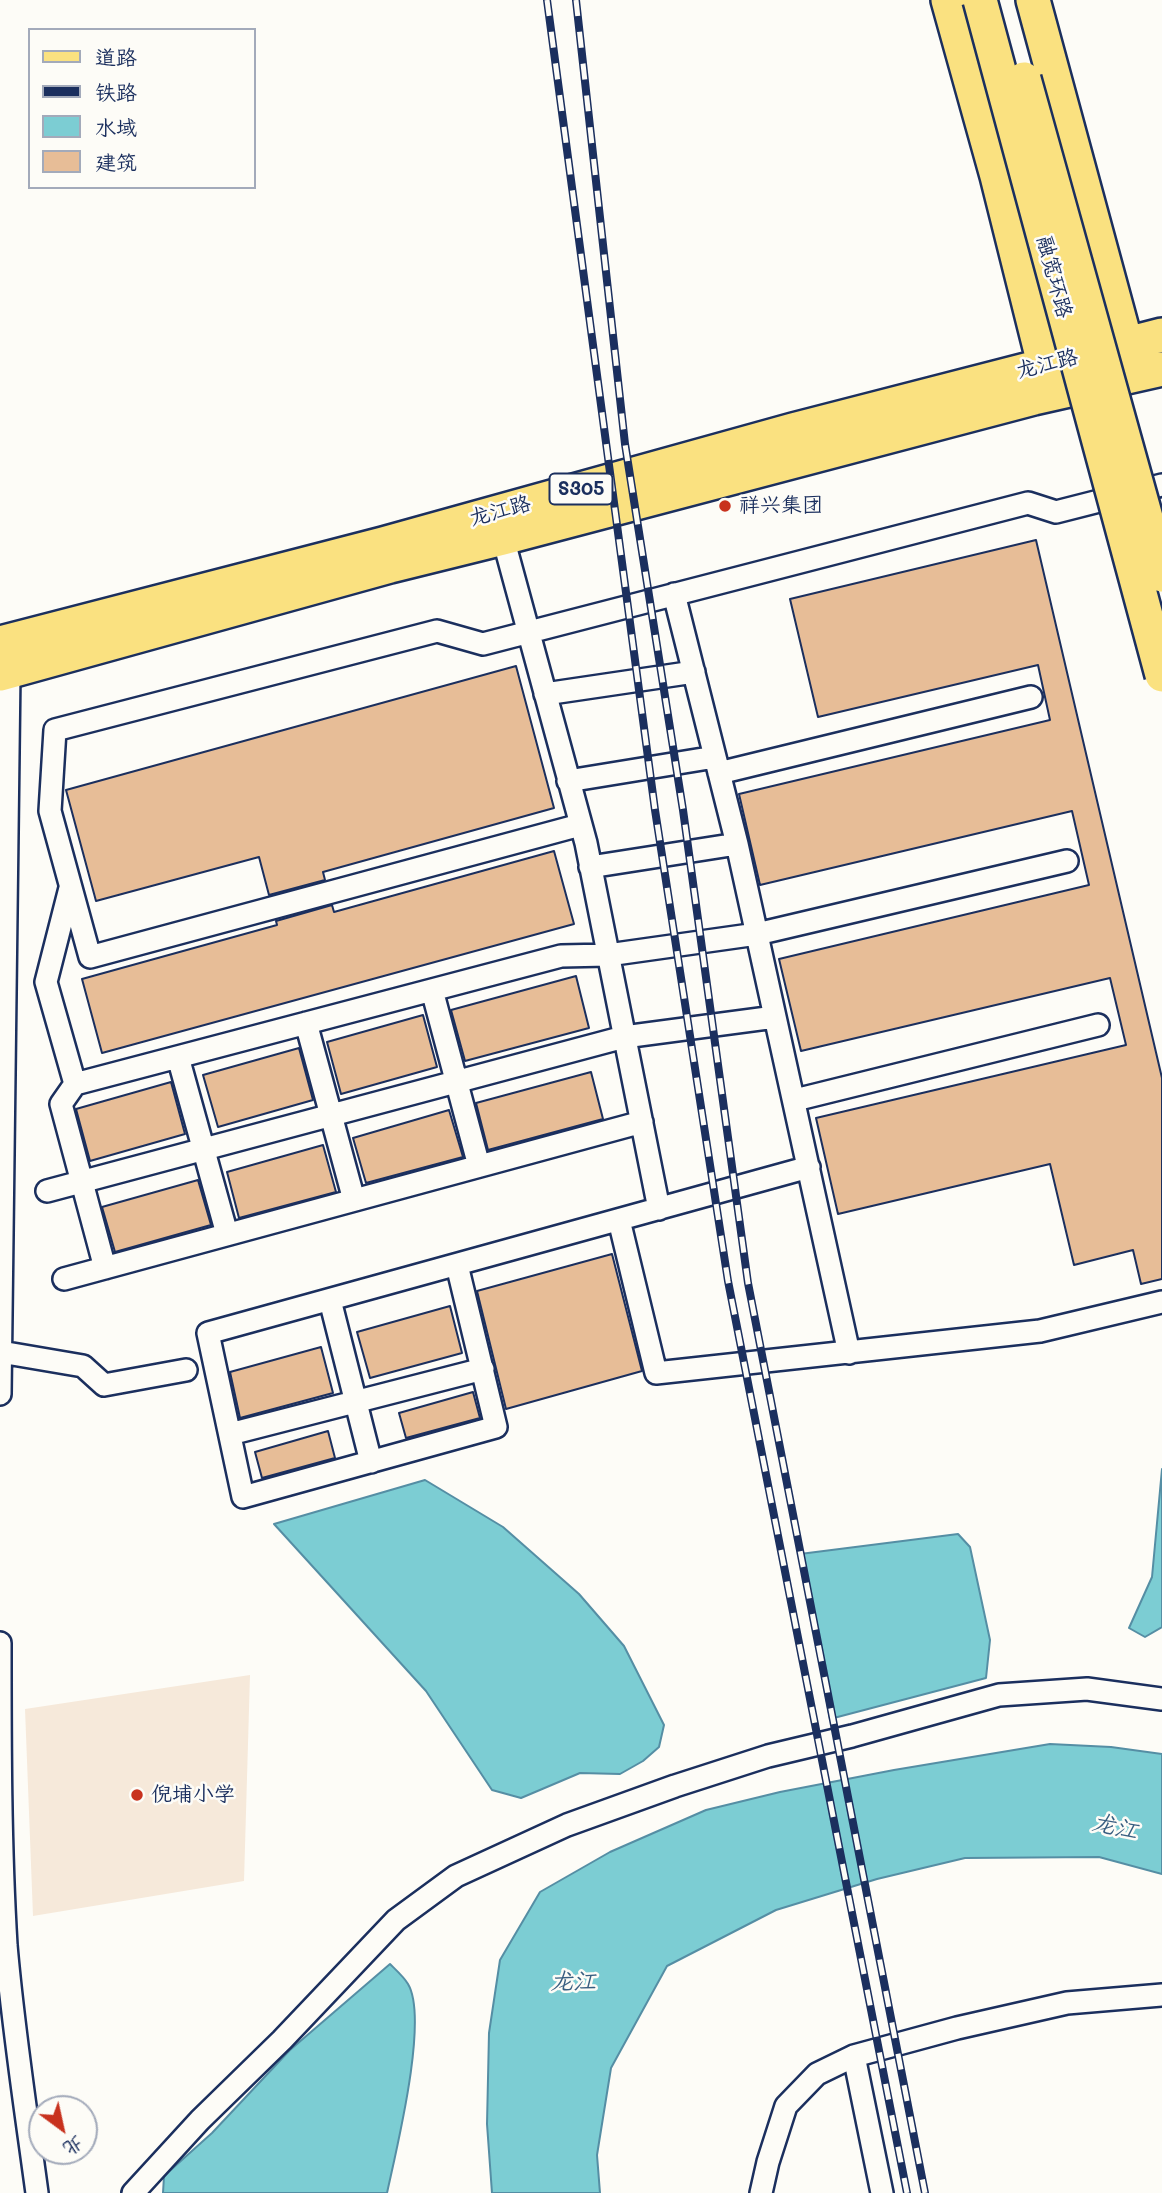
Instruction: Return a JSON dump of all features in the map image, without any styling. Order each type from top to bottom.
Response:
[{"type":"main road","points":[[948,0],[997,176],[1044,365]]},
{"type":"main road","name":"融宽环路","points":[[980,0],[1162,675]]},
{"type":"main road","name":"融宽环路","points":[[1002,0],[1162,575]]},
{"type":"main road","points":[[1033,0],[1126,343]]},
{"type":"main road","name":"龙江路","points":[[3,663],[383,544],[793,430],[1162,335]]},
{"type":"main road","name":"龙江路","points":[[3,663],[503,538],[1034,398],[1162,369]]},
{"type":"street","points":[[580,825],[90,957],[50,811],[55,730],[437,631],[483,644],[1028,503],[1056,512],[1162,485]]},
{"type":"street","points":[[503,538],[590,867],[659,1209]]},
{"type":"street","points":[[674,594],[737,844],[849,1353]]},
{"type":"street","points":[[0,1394],[3,663]]},
{"type":"street","points":[[545,694],[694,672]]},
{"type":"street","points":[[568,781],[717,765],[1031,697]]},
{"type":"street","points":[[590,867],[737,844]]},
{"type":"street","points":[[105,1268],[61,1104],[75,1084],[561,957],[608,956],[757,934],[1067,861]]},
{"type":"street","points":[[71,886],[46,982],[75,1084]]},
{"type":"street","points":[[432,990],[479,1166]]},
{"type":"street","points":[[47,1191],[624,1037],[775,1017]]},
{"type":"street","points":[[306,1023],[354,1200]]},
{"type":"street","points":[[795,1100],[1098,1025]]},
{"type":"street","points":[[178,1057],[227,1234]]},
{"type":"street","points":[[64,1279],[642,1122]]},
{"type":"street","points":[[457,1265],[496,1427],[243,1497],[208,1333],[809,1167]]},
{"type":"street","points":[[619,1220],[656,1373],[1041,1331],[1162,1301]]},
{"type":"street","points":[[330,1300],[371,1462]]},
{"type":"street","points":[[1,1352],[83,1366],[104,1385],[186,1370]]},
{"type":"street","points":[[230,1434],[482,1369]]},
{"type":"street","points":[[0,1643],[2,1901],[15,2029],[37,2193]]},
{"type":"street","points":[[133,2193],[200,2120],[282,2040],[396,1920],[456,1876],[567,1825],[675,1786],[768,1756],[852,1736],[999,1695],[1087,1689],[1162,1699]]},
{"type":"street","points":[[761,2193],[786,2106],[817,2074],[854,2056],[957,2028],[1067,2003],[1162,1994]]},
{"type":"street","points":[[854,2056],[882,2193]]},
{"type":"shaded area","name":"倪埔小学","points":[[250,1675],[244,1881],[33,1916],[25,1709]]},
{"type":"water","points":[[1162,1469],[1162,1627],[1145,1637],[1129,1628],[1152,1577]]},
{"type":"water","points":[[425,1480],[503,1527],[579,1594],[624,1646],[664,1725],[659,1747],[643,1761],[620,1774],[580,1773],[521,1798],[492,1790],[426,1691],[274,1524]]},
{"type":"water","points":[[958,1534],[970,1547],[990,1640],[986,1678],[830,1719],[800,1554]]},
{"type":"water","name":"龙江","points":[[1050,1744],[1111,1747],[1162,1754],[1162,1874],[1099,1857],[965,1858],[877,1879],[776,1910],[667,1966],[611,2068],[597,2155],[600,2193],[492,2193],[487,2124],[489,2033],[500,1960],[540,1892],[610,1852],[706,1810],[780,1792],[894,1770]]},
{"type":"water","points":[[390,1964],[408,1984],[413,2001],[415,2026],[409,2086],[387,2193],[163,2193],[164,2176],[212,2133],[290,2050]]},
{"type":"building","points":[[1036,540],[1162,1078],[1162,1279],[1141,1284],[1133,1250],[1074,1265],[1050,1164],[838,1214],[816,1118],[1126,1045],[1110,978],[801,1051],[779,959],[1089,885],[1072,811],[760,885],[739,794],[1050,720],[1038,665],[818,717],[790,599]]},
{"type":"building","points":[[516,666],[554,808],[323,872],[325,880],[269,895],[259,857],[96,901],[66,790]]},
{"type":"building","points":[[554,851],[574,924],[102,1053],[82,979],[277,925],[276,921],[332,905],[334,912]]},
{"type":"building","points":[[576,976],[589,1028],[465,1061],[451,1010]]},
{"type":"building","points":[[423,1015],[437,1067],[341,1094],[327,1042]]},
{"type":"building","points":[[299,1048],[313,1100],[218,1127],[203,1075]]},
{"type":"building","points":[[591,1072],[603,1119],[488,1150],[476,1103]]},
{"type":"building","points":[[171,1082],[185,1134],[90,1161],[76,1109]]},
{"type":"building","points":[[449,1110],[463,1157],[366,1183],[353,1138]]},
{"type":"building","points":[[323,1145],[336,1192],[239,1218],[227,1172]]},
{"type":"building","points":[[198,1180],[211,1225],[115,1252],[102,1207]]},
{"type":"building","points":[[612,1254],[642,1371],[506,1409],[477,1291]]},
{"type":"building","points":[[450,1306],[462,1353],[370,1378],[357,1332]]},
{"type":"building","points":[[321,1347],[333,1393],[240,1418],[230,1372]]},
{"type":"building","points":[[473,1392],[480,1418],[406,1438],[399,1413]]},
{"type":"building","points":[[328,1431],[335,1458],[262,1478],[255,1452]]},
{"type":"railway","points":[[547,0],[655,810],[728,1281],[907,2193]]},
{"type":"railway","points":[[576,0],[625,444],[683,810],[748,1283],[925,2193]]},
{"type":"place","name":"祥兴集团","points":[[725,506]]},
{"type":"place","name":"倪埔小学","points":[[137,1795]]}]
